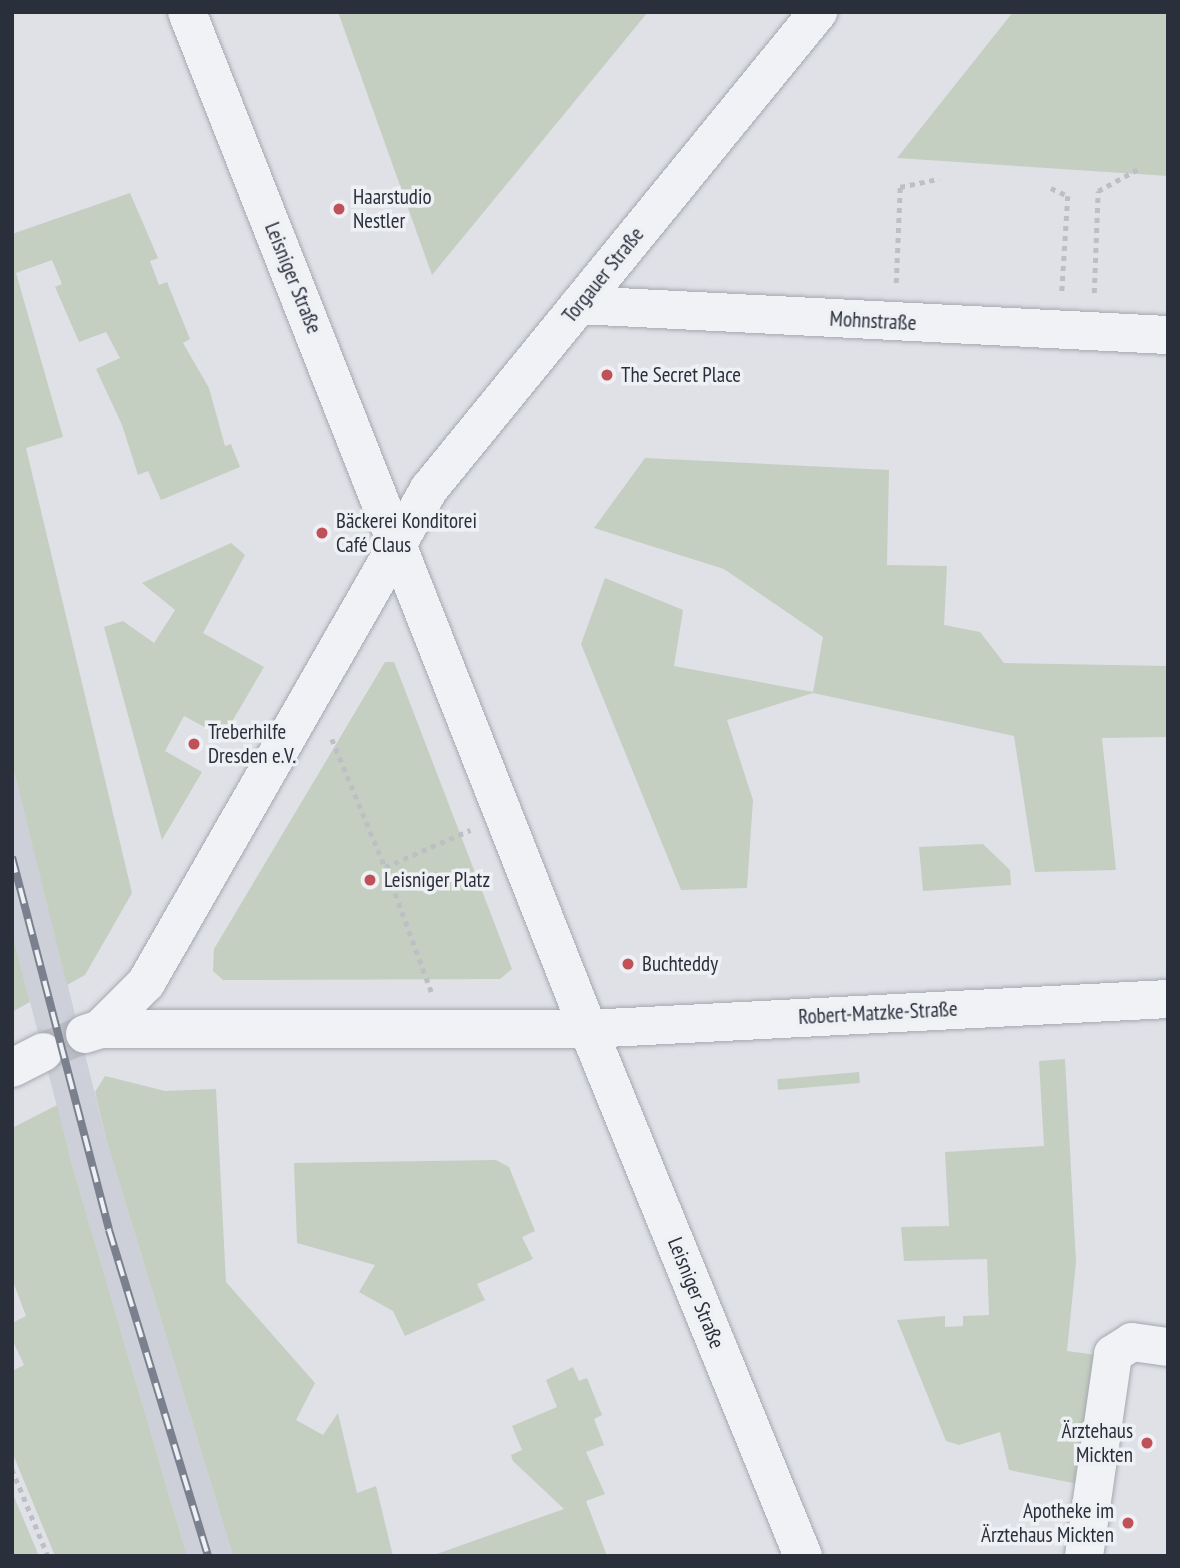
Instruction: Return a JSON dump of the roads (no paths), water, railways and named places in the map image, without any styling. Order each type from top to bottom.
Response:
[{"type":"street","name":"Leisniger Straße","points":[[187,12],[398,544]]},
{"type":"street","name":"Torgauer Straße","points":[[398,544],[429,489],[818,12]]},
{"type":"street","name":"Mohnstraße","points":[[579,305],[1168,335]]},
{"type":"street","points":[[398,544],[588,1029],[90,1032],[146,983],[398,544]]},
{"type":"street","name":"Robert-Matzke-Straße","points":[[588,1029],[1168,999]]},
{"type":"street","name":"Leisniger Straße","points":[[588,1029],[803,1556]]},
{"type":"street","points":[[1084,1556],[1113,1354],[1132,1342],[1168,1347]]},
{"type":"tunnel","points":[[43,1052],[80,1036]]},
{"type":"railway","points":[[12,857],[109,1230],[208,1556]]},
{"type":"place","name":"Haarstudio Nestler","points":[[339,209]]},
{"type":"place","name":"The Secret Place","points":[[607,375]]},
{"type":"place","name":"Bäckerei Konditorei Café Claus","points":[[322,533]]},
{"type":"place","name":"Treberhilfe Dresden e.V.","points":[[194,744]]},
{"type":"place","name":"Leisniger Platz","points":[[370,880]]},
{"type":"place","name":"Buchteddy","points":[[628,964]]},
{"type":"place","name":"Ärztehaus Mickten","points":[[1147,1443]]},
{"type":"place","name":"Apotheke im Ärztehaus Mickten","points":[[1128,1523]]}]
